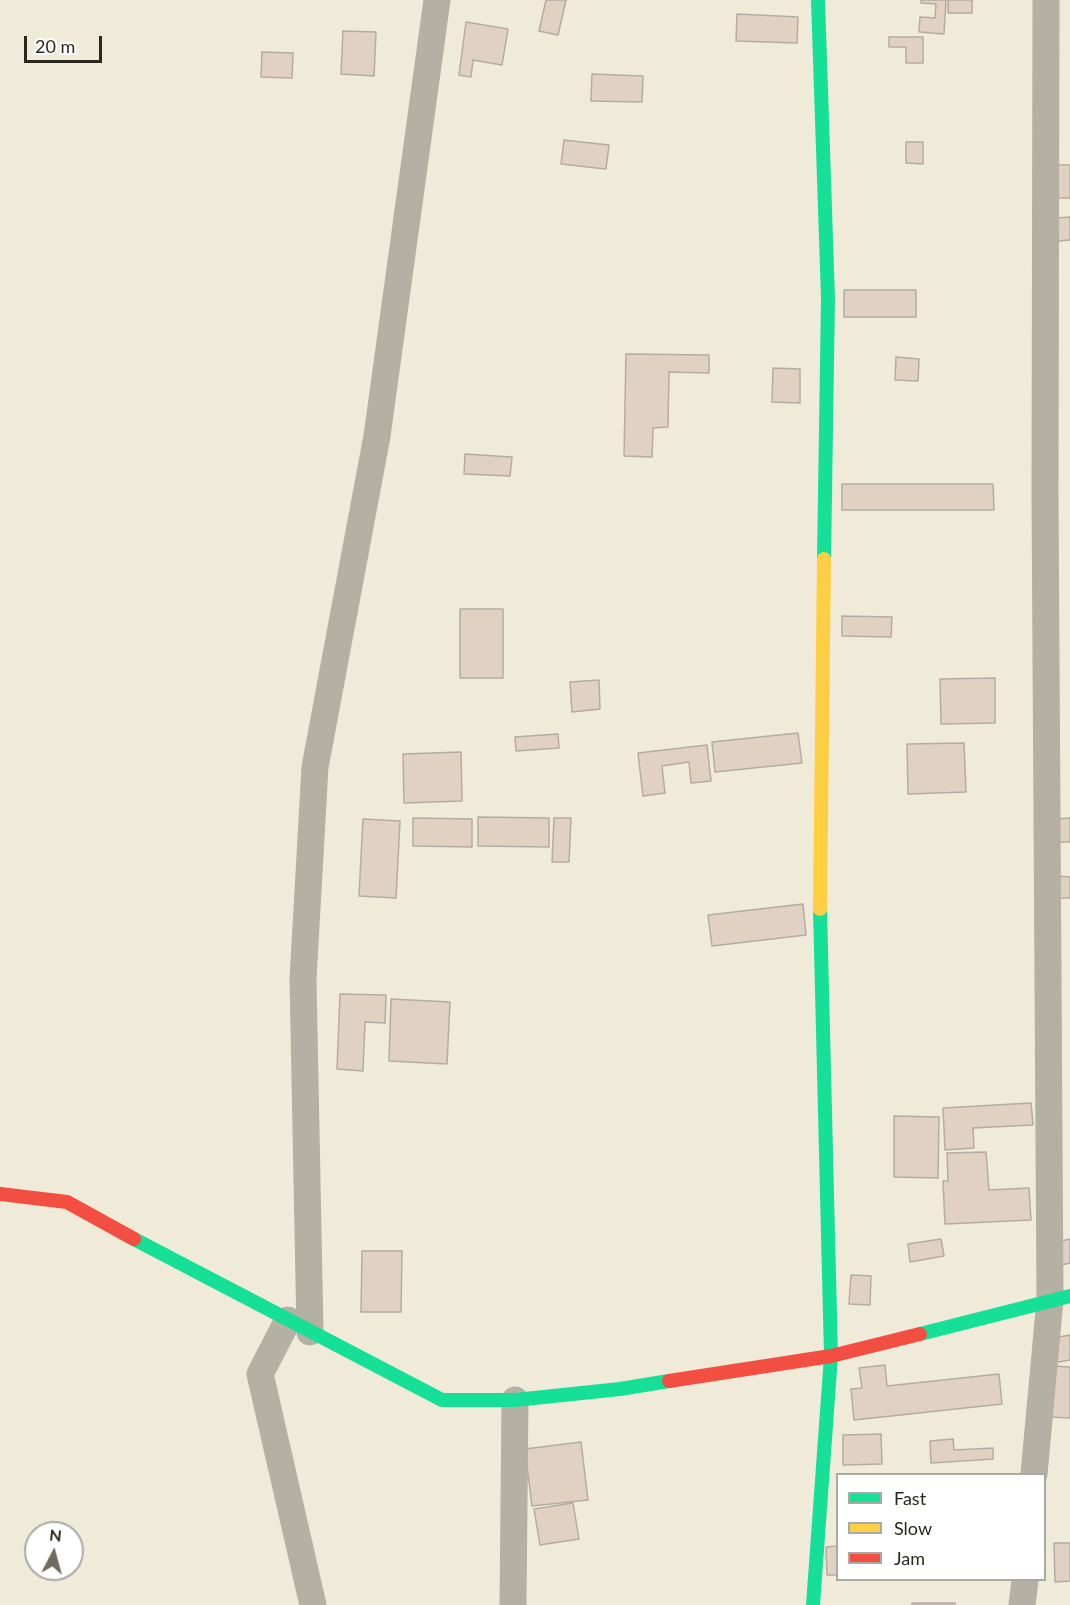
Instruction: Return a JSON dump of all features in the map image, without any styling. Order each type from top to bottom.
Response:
[{"type":"street","points":[[313,1605],[260,1374],[299,1326],[303,979],[315,767],[377,435],[437,0]]},
{"type":"street","points":[[813,1605],[831,1356],[820,892],[828,298],[818,0]]},
{"type":"street","points":[[1034,1473],[1060,1298],[1045,494],[1046,0]]},
{"type":"street","points":[[0,1194],[67,1202],[155,1251],[442,1400],[515,1400],[620,1389],[831,1356],[1060,1298]]},
{"type":"street","points":[[513,1605],[515,1400]]},
{"type":"street","points":[[1022,1605],[1025,1581]]},
{"type":"building","points":[[546,0],[566,0],[558,35],[539,31]]},
{"type":"building","points":[[921,0],[946,0],[944,34],[919,32],[920,17],[935,18],[936,4],[921,3]]},
{"type":"building","points":[[948,0],[972,0],[972,13],[948,13]]},
{"type":"building","points":[[737,14],[798,17],[797,43],[736,41]]},
{"type":"building","points":[[466,22],[508,29],[502,65],[473,60],[471,77],[459,75]]},
{"type":"building","points":[[343,31],[376,32],[374,76],[341,74]]},
{"type":"building","points":[[889,37],[923,37],[923,63],[906,63],[906,47],[889,47]]},
{"type":"building","points":[[262,52],[293,53],[292,78],[261,77]]},
{"type":"building","points":[[592,74],[643,76],[642,102],[591,101]]},
{"type":"building","points":[[564,140],[609,145],[606,169],[561,164]]},
{"type":"building","points":[[906,142],[923,142],[923,164],[906,163]]},
{"type":"building","points":[[1056,165],[1070,165],[1070,198],[1057,198]]},
{"type":"building","points":[[1070,217],[1070,240],[1058,241],[1057,218]]},
{"type":"building","points":[[844,290],[916,290],[916,317],[844,317]]},
{"type":"building","points":[[626,354],[709,355],[709,373],[669,372],[668,427],[653,428],[652,457],[624,456]]},
{"type":"building","points":[[896,357],[919,359],[918,381],[895,380]]},
{"type":"building","points":[[773,368],[800,369],[800,403],[772,402]]},
{"type":"building","points":[[465,454],[512,457],[510,476],[464,474]]},
{"type":"building","points":[[842,484],[993,484],[994,510],[842,510]]},
{"type":"building","points":[[460,609],[503,609],[503,678],[460,678]]},
{"type":"building","points":[[842,616],[892,617],[891,637],[842,636]]},
{"type":"building","points":[[995,678],[995,723],[941,724],[940,679]]},
{"type":"building","points":[[599,680],[600,709],[572,712],[570,682]]},
{"type":"building","points":[[798,733],[802,763],[715,772],[712,742]]},
{"type":"building","points":[[558,734],[559,748],[516,751],[515,737]]},
{"type":"building","points":[[964,743],[966,792],[908,794],[907,744]]},
{"type":"building","points":[[707,745],[711,781],[691,783],[689,762],[662,766],[665,793],[643,796],[638,753]]},
{"type":"building","points":[[461,752],[462,801],[404,803],[403,754]]},
{"type":"building","points":[[478,817],[549,818],[549,847],[478,846]]},
{"type":"building","points":[[413,818],[472,819],[472,847],[413,846]]},
{"type":"building","points":[[554,818],[571,818],[569,862],[552,862]]},
{"type":"building","points":[[1070,818],[1070,842],[1059,842],[1058,819]]},
{"type":"building","points":[[363,819],[400,821],[396,898],[359,896]]},
{"type":"building","points":[[1057,876],[1070,877],[1070,898],[1057,898]]},
{"type":"building","points":[[803,904],[806,935],[712,946],[708,915]]},
{"type":"building","points":[[340,994],[386,995],[385,1023],[365,1022],[363,1071],[337,1069]]},
{"type":"building","points":[[391,999],[450,1002],[447,1064],[389,1061]]},
{"type":"building","points":[[1031,1103],[1033,1125],[973,1128],[974,1148],[945,1150],[943,1108]]},
{"type":"building","points":[[894,1116],[939,1117],[938,1178],[894,1177]]},
{"type":"building","points":[[986,1152],[989,1190],[1029,1188],[1031,1220],[945,1224],[943,1181],[948,1181],[947,1153]]},
{"type":"building","points":[[941,1239],[944,1256],[910,1262],[908,1244]]},
{"type":"building","points":[[1070,1239],[1070,1263],[1061,1265],[1056,1242]]},
{"type":"building","points":[[362,1251],[402,1251],[401,1312],[361,1312]]},
{"type":"building","points":[[851,1275],[871,1276],[870,1305],[849,1304]]},
{"type":"building","points":[[1070,1335],[1070,1360],[1053,1363],[1048,1339]]},
{"type":"building","points":[[885,1365],[887,1386],[999,1374],[1002,1404],[854,1420],[851,1389],[862,1388],[859,1368]]},
{"type":"building","points":[[1052,1366],[1070,1367],[1070,1418],[1050,1417]]},
{"type":"building","points":[[881,1434],[882,1464],[843,1465],[843,1435]]},
{"type":"building","points":[[953,1439],[954,1450],[993,1448],[993,1459],[931,1463],[930,1441]]},
{"type":"building","points":[[581,1442],[588,1500],[532,1506],[525,1449]]},
{"type":"building","points":[[573,1503],[579,1539],[540,1545],[534,1509]]},
{"type":"building","points":[[1054,1543],[1070,1543],[1070,1581],[1055,1582]]},
{"type":"building","points":[[836,1546],[836,1575],[827,1575],[826,1547]]},
{"type":"building","points":[[912,1603],[955,1603],[955,1605],[912,1605]]},
{"type":"traffic: fast","points":[[818,0],[828,298],[824,559]]},
{"type":"traffic: fast","points":[[813,1605],[831,1356],[820,909]]},
{"type":"traffic: fast","points":[[134,1239],[442,1400],[515,1400],[620,1389],[669,1381]]},
{"type":"traffic: fast","points":[[920,1334],[1070,1296]]},
{"type":"traffic: slow","points":[[820,909],[824,559]]},
{"type":"traffic: jam","points":[[0,1194],[67,1202],[134,1239]]},
{"type":"traffic: jam","points":[[669,1381],[831,1356],[920,1334]]}]
